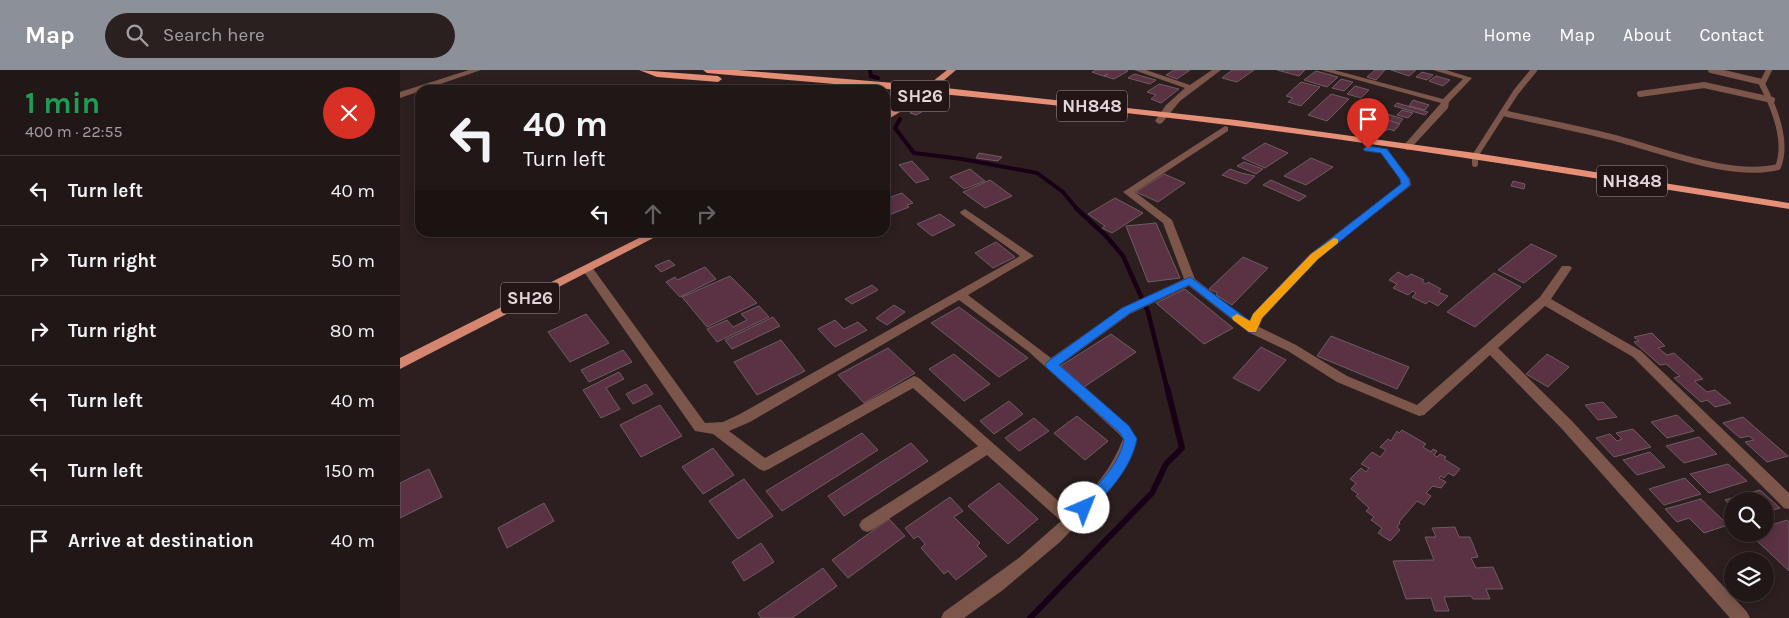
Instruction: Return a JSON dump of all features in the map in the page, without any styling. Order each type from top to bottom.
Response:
[{"type":"highway","points":[[643,70],[657,74],[787,85]]},
{"type":"highway","name":"NH848","points":[[706,70],[851,85]]},
{"type":"highway","name":"NH848","points":[[890,89],[1161,118],[1225,130],[1384,151],[1475,160],[1789,206]]},
{"type":"highway","name":"NH848","points":[[890,93],[908,95],[930,89],[1407,147],[1789,215]]},
{"type":"main road","name":"SH26","points":[[890,114],[919,92],[940,70]]},
{"type":"main road","name":"SH26","points":[[930,89],[952,70]]},
{"type":"main road","name":"SH26","points":[[890,107],[908,95]]},
{"type":"main road","name":"SH26","points":[[400,364],[650,237]]},
{"type":"street","points":[[430,85],[476,70]]},
{"type":"street","points":[[1138,70],[1192,88]]},
{"type":"street","points":[[1161,118],[1192,88],[1217,70]]},
{"type":"street","points":[[1325,70],[1445,102]]},
{"type":"street","points":[[1437,70],[1468,78]]},
{"type":"street","points":[[1407,147],[1445,106],[1445,102],[1474,70]]},
{"type":"street","points":[[400,95],[415,90]]},
{"type":"street","points":[[1225,130],[1128,192],[1168,222],[1190,281],[1252,329],[1292,348],[1342,379],[1419,411],[1544,300],[1566,268]]},
{"type":"street","points":[[1252,329],[1256,317],[1314,256],[1406,185],[1405,179],[1384,151]]},
{"type":"street","points":[[588,269],[700,427],[707,430],[717,430],[745,418],[1028,256],[965,212]]},
{"type":"street","points":[[1051,365],[1126,311],[1190,281]]},
{"type":"street","points":[[950,618],[1052,540],[1110,481],[1128,452],[1130,439],[1124,430],[1051,365],[960,295]]},
{"type":"street","points":[[1544,300],[1637,354],[1789,503]]},
{"type":"street","points":[[1490,346],[1567,425],[1741,618]]},
{"type":"street","points":[[717,430],[764,465],[914,381],[1071,521]]},
{"type":"street","points":[[867,525],[989,446]]},
{"type":"lane","points":[[1475,160],[1503,112],[1534,70]]},
{"type":"lane","points":[[1711,70],[1762,82]]},
{"type":"lane","points":[[1762,82],[1769,70]]},
{"type":"lane","points":[[1503,112],[1726,167],[1766,170],[1778,167],[1784,161],[1787,150],[1786,138],[1772,100],[1762,82]]},
{"type":"lane","points":[[1640,94],[1704,86],[1772,100]]},
{"type":"building","points":[[1096,70],[1128,71],[1114,79],[1104,76],[1108,74],[1103,76],[1092,72]]},
{"type":"building","points":[[1174,70],[1190,70],[1177,79],[1166,75]]},
{"type":"building","points":[[1232,70],[1254,70],[1237,82],[1222,78]]},
{"type":"building","points":[[1277,70],[1305,70],[1299,76]]},
{"type":"building","points":[[1375,70],[1385,70],[1376,80],[1367,77]]},
{"type":"building","points":[[1391,70],[1416,70],[1409,76]]},
{"type":"building","points":[[1316,71],[1338,77],[1327,87],[1304,80]]},
{"type":"building","points":[[1422,72],[1433,75],[1427,80],[1416,77]]},
{"type":"building","points":[[1134,74],[1156,80],[1150,84],[1128,78]]},
{"type":"building","points":[[1436,76],[1450,80],[1443,86],[1429,81]]},
{"type":"building","points":[[1341,79],[1353,82],[1344,91],[1332,88]]},
{"type":"building","points":[[1301,82],[1320,87],[1301,106],[1288,102],[1293,98],[1286,96]]},
{"type":"building","points":[[1159,84],[1179,89],[1161,103],[1151,99],[1156,95],[1147,92]]},
{"type":"building","points":[[1355,86],[1369,90],[1361,98],[1347,94]]},
{"type":"building","points":[[1331,94],[1349,99],[1327,121],[1308,115]]},
{"type":"building","points":[[1413,100],[1429,105],[1425,110],[1409,106]]},
{"type":"building","points":[[1397,103],[1428,112],[1425,115],[1394,106]]},
{"type":"building","points":[[922,104],[931,107],[916,115],[910,113],[914,111],[911,109]]},
{"type":"building","points":[[1375,109],[1387,113],[1371,127],[1359,123]]},
{"type":"building","points":[[1402,110],[1413,113],[1408,118],[1397,115]]},
{"type":"building","points":[[1387,114],[1403,119],[1399,124],[1382,118]]},
{"type":"building","points":[[1381,118],[1400,124],[1394,131],[1389,129],[1382,132],[1371,129]]},
{"type":"building","points":[[1265,143],[1288,153],[1265,168],[1242,158]]},
{"type":"building","points":[[979,153],[1002,157],[998,161],[976,158]]},
{"type":"building","points":[[1311,158],[1333,167],[1306,185],[1284,176]]},
{"type":"building","points":[[912,161],[929,179],[916,183],[899,165]]},
{"type":"building","points":[[1244,162],[1263,169],[1256,174],[1237,166]]},
{"type":"building","points":[[970,169],[985,181],[964,189],[950,177]]},
{"type":"building","points":[[1230,169],[1255,176],[1246,184],[1222,175]]},
{"type":"building","points":[[1164,174],[1185,183],[1158,202],[1136,192]]},
{"type":"building","points":[[990,180],[1012,196],[985,208],[963,192]]},
{"type":"building","points":[[1271,180],[1306,196],[1299,201],[1263,185]]},
{"type":"building","points":[[1513,181],[1525,184],[1524,189],[1511,186]]},
{"type":"building","points":[[902,193],[913,203],[907,205],[909,207],[890,215],[890,197]]},
{"type":"building","points":[[1115,198],[1143,213],[1112,233],[1102,228],[1105,226],[1088,214]]},
{"type":"building","points":[[940,214],[955,225],[932,236],[917,224]]},
{"type":"building","points":[[1156,223],[1180,278],[1148,282],[1126,226]]},
{"type":"building","points":[[996,242],[1015,257],[993,268],[975,253]]},
{"type":"building","points":[[1531,244],[1557,256],[1524,283],[1498,270]]},
{"type":"building","points":[[1243,257],[1268,268],[1232,305],[1216,295],[1218,293],[1209,289]]},
{"type":"building","points":[[669,260],[675,265],[661,272],[655,266]]},
{"type":"building","points":[[705,267],[716,279],[680,297],[666,282],[675,277],[677,280]]},
{"type":"building","points":[[1398,272],[1407,277],[1411,274],[1424,280],[1422,282],[1426,284],[1428,282],[1441,289],[1438,292],[1448,296],[1438,306],[1429,301],[1426,304],[1412,297],[1416,293],[1413,291],[1408,295],[1393,288],[1397,284],[1389,280]]},
{"type":"building","points":[[1494,273],[1521,287],[1475,327],[1447,312]]},
{"type":"building","points":[[730,276],[757,303],[707,327],[682,297]]},
{"type":"building","points":[[872,285],[878,290],[852,304],[845,299]]},
{"type":"building","points":[[1185,289],[1233,328],[1204,344],[1156,303]]},
{"type":"building","points":[[894,305],[905,312],[887,325],[876,318]]},
{"type":"building","points":[[759,306],[769,317],[717,342],[707,329],[727,320],[733,327],[747,320],[741,314]]},
{"type":"building","points":[[959,307],[1028,358],[999,377],[931,323]]},
{"type":"building","points":[[586,314],[609,343],[570,362],[548,332]]},
{"type":"building","points":[[773,317],[780,326],[732,349],[725,340]]},
{"type":"building","points":[[835,320],[844,329],[858,322],[867,330],[835,347],[818,329]]},
{"type":"building","points":[[1652,333],[1665,346],[1658,348],[1667,355],[1674,353],[1703,379],[1694,381],[1707,392],[1715,390],[1731,403],[1715,407],[1707,400],[1701,402],[1674,378],[1680,376],[1666,364],[1660,365],[1634,342],[1639,341],[1634,337]]},
{"type":"building","points":[[1111,334],[1136,352],[1084,387],[1059,367]]},
{"type":"building","points":[[1331,336],[1409,367],[1397,389],[1317,356]]},
{"type":"building","points":[[781,340],[805,371],[757,395],[734,362]]},
{"type":"building","points":[[1261,347],[1286,360],[1259,391],[1233,378]]},
{"type":"building","points":[[888,348],[915,373],[864,403],[838,375]]},
{"type":"building","points":[[623,350],[632,362],[589,382],[581,370]]},
{"type":"building","points":[[954,354],[990,384],[964,401],[929,369]]},
{"type":"building","points":[[1547,354],[1569,367],[1548,387],[1526,374]]},
{"type":"building","points":[[619,372],[624,379],[606,388],[620,409],[601,418],[583,390]]},
{"type":"building","points":[[646,384],[653,394],[633,404],[626,394]]},
{"type":"building","points":[[1009,401],[1023,414],[994,434],[980,421]]},
{"type":"building","points":[[1603,402],[1617,417],[1598,420],[1585,405]]},
{"type":"building","points":[[660,405],[682,436],[641,457],[620,425]]},
{"type":"building","points":[[1677,415],[1694,431],[1667,438],[1651,422]]},
{"type":"building","points":[[1077,416],[1108,441],[1085,460],[1054,433]]},
{"type":"building","points":[[1743,417],[1788,456],[1767,462],[1745,442],[1754,440],[1749,436],[1740,438],[1723,423]]},
{"type":"building","points":[[1034,418],[1049,431],[1019,451],[1005,438]]},
{"type":"building","points":[[1633,429],[1651,447],[1614,457],[1596,438],[1610,434],[1617,441],[1622,439],[1616,433]]},
{"type":"building","points":[[1402,430],[1426,444],[1423,447],[1431,452],[1433,449],[1437,451],[1434,455],[1437,457],[1440,454],[1446,457],[1444,459],[1460,469],[1454,476],[1448,473],[1444,478],[1441,476],[1439,478],[1446,482],[1441,488],[1433,486],[1426,493],[1431,496],[1424,505],[1417,501],[1399,522],[1397,527],[1400,530],[1390,541],[1378,533],[1382,528],[1371,520],[1374,517],[1366,511],[1369,508],[1356,496],[1358,494],[1351,489],[1356,483],[1350,479],[1361,468],[1366,472],[1369,468],[1361,464],[1372,452],[1380,457],[1386,450],[1380,447],[1388,439],[1391,441],[1397,431],[1399,433]]},
{"type":"building","points":[[862,433],[878,450],[782,511],[766,491]]},
{"type":"building","points":[[1699,437],[1717,454],[1684,463],[1666,446]]},
{"type":"building","points":[[911,443],[928,461],[844,516],[828,496]]},
{"type":"building","points":[[713,448],[734,475],[703,494],[682,467]]},
{"type":"building","points":[[1650,452],[1665,467],[1637,475],[1623,460]]},
{"type":"building","points":[[1728,464],[1747,481],[1709,493],[1690,474]]},
{"type":"building","points":[[429,469],[442,497],[400,518],[400,483]]},
{"type":"building","points":[[1685,478],[1701,494],[1664,505],[1649,489]]},
{"type":"building","points":[[744,479],[773,516],[738,539],[709,501]]},
{"type":"building","points":[[999,483],[1038,519],[1008,544],[968,506]]},
{"type":"building","points":[[950,497],[963,511],[954,517],[980,543],[977,546],[987,556],[956,580],[948,571],[944,574],[921,548],[925,544],[918,536],[914,539],[905,528]]},
{"type":"building","points":[[1701,499],[1724,521],[1724,526],[1704,533],[1689,518],[1677,522],[1665,509]]},
{"type":"building","points":[[544,503],[554,521],[507,548],[498,528]]},
{"type":"building","points":[[1774,503],[1780,508],[1774,510]]},
{"type":"building","points":[[889,519],[905,536],[848,578],[832,560]]},
{"type":"building","points":[[1787,520],[1789,522],[1789,571],[1774,557],[1774,552],[1769,552],[1758,542],[1774,542],[1774,524]]},
{"type":"building","points":[[1455,527],[1459,537],[1470,537],[1478,557],[1471,558],[1476,568],[1493,567],[1503,589],[1486,589],[1490,599],[1473,599],[1471,596],[1444,597],[1449,611],[1435,611],[1431,598],[1406,599],[1393,561],[1434,560],[1425,537],[1436,537],[1432,528]]},
{"type":"building","points":[[761,543],[774,562],[744,581],[732,562]]},
{"type":"building","points":[[823,568],[837,586],[792,618],[761,618],[758,613]]},
{"type":"waterway","points":[[870,70],[871,76],[878,78]]},
{"type":"waterway","points":[[900,119],[895,128],[914,153],[962,159],[1037,173],[1063,192],[1077,209]]},
{"type":"waterway","points":[[1077,209],[1107,237],[1123,256],[1148,312],[1167,388]]},
{"type":"waterway","points":[[1030,618],[1152,493],[1166,464],[1182,448],[1167,387]]},
{"type":"slow traffic","points":[[1237,317],[1252,329],[1256,317],[1314,256],[1334,241]]},
{"type":"route","points":[[1084,508],[1110,481],[1128,452],[1130,439],[1124,430],[1051,365],[1126,311],[1190,281],[1252,329],[1256,317],[1314,256],[1406,185],[1405,179],[1384,151],[1368,149]]}]
